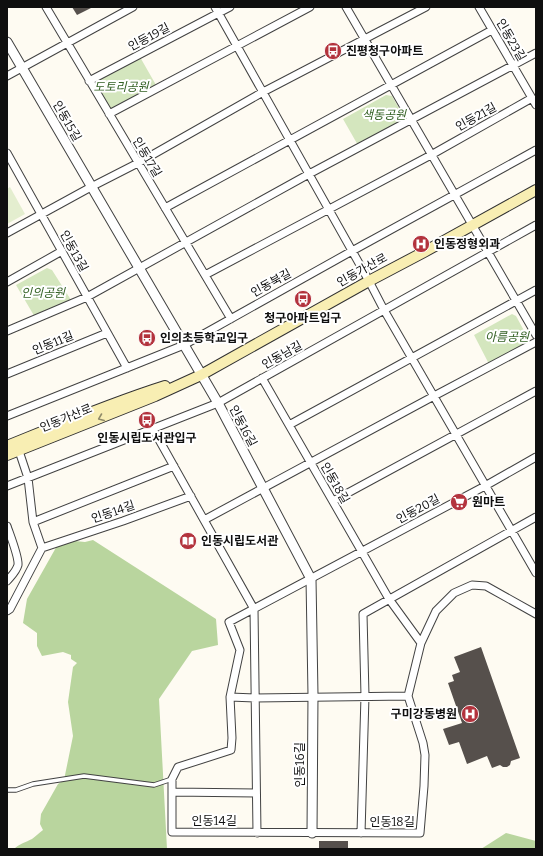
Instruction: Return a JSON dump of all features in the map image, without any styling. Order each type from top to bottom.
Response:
[{"type":"main road","name":"인동가산로","points":[[7,447],[19,451],[156,396],[201,375],[536,190]]},
{"type":"main road","name":"인동가산로","points":[[7,447],[149,391],[201,375]]},
{"type":"street","name":"인동17길","points":[[46,7],[231,319]]},
{"type":"street","points":[[7,76],[133,7]]},
{"type":"street","points":[[230,7],[217,10],[411,358],[536,573]]},
{"type":"street","points":[[109,114],[310,7]]},
{"type":"street","points":[[346,7],[536,335]]},
{"type":"street","points":[[7,233],[138,163],[263,92],[426,7]]},
{"type":"street","name":"인동23길","points":[[478,7],[536,105]]},
{"type":"street","name":"인동19길","points":[[89,81],[217,10]]},
{"type":"street","points":[[165,208],[492,30]]},
{"type":"street","name":"인동15길","points":[[7,42],[201,375]]},
{"type":"street","points":[[7,331],[87,297],[309,174],[536,53]]},
{"type":"street","name":"인동21길","points":[[431,155],[532,98]]},
{"type":"street","name":"인동북길","points":[[7,416],[184,345],[536,150]]},
{"type":"street","name":"인동13길","points":[[7,153],[127,368]]},
{"type":"street","points":[[205,275],[431,155]]},
{"type":"street","name":"인동남길","points":[[7,486],[218,403],[536,225]]},
{"type":"street","points":[[7,282],[62,251]]},
{"type":"street","points":[[289,425],[536,290]]},
{"type":"street","name":"인동11길","points":[[7,374],[107,333]]},
{"type":"street","points":[[204,520],[536,342]]},
{"type":"street","name":"인동16길","points":[[201,375],[218,403],[311,579],[312,833]]},
{"type":"street","name":"인동18길","points":[[262,378],[389,599],[422,643]]},
{"type":"street","points":[[333,501],[536,391]]},
{"type":"street","points":[[153,429],[254,609],[257,832],[361,833]]},
{"type":"street","points":[[7,611],[10,609],[42,548],[34,522],[28,478],[19,451]]},
{"type":"street","name":"인동20길","points":[[362,552],[536,457]]},
{"type":"street","name":"인동14길","points":[[34,522],[174,466]]},
{"type":"street","name":"인동14길","points":[[42,548],[191,496]]},
{"type":"street","points":[[389,599],[536,517]]},
{"type":"street","points":[[7,526],[15,549],[18,564],[16,571],[7,581]]},
{"type":"street","points":[[172,779],[178,767],[231,750],[232,738],[230,697],[240,650],[229,622],[362,552]]},
{"type":"street","points":[[230,697],[408,696],[422,643],[436,611],[454,593],[472,585],[486,586],[536,614]]},
{"type":"street","name":"인동18길","points":[[389,599],[363,614],[365,696],[361,833],[420,833],[425,755],[423,743],[408,696]]},
{"type":"street","name":"인동14길","points":[[172,779],[172,832],[257,832]]},
{"type":"street","points":[[172,792],[256,792]]},
{"type":"lane","points":[[7,790],[16,790],[33,784],[84,776],[154,785],[172,779]]},
{"type":"green space","name":"도토리공원","points":[[140,57],[156,85],[114,109],[108,110],[95,88],[96,82]]},
{"type":"green space","name":"색동공원","points":[[386,95],[392,96],[404,117],[403,123],[359,147],[343,119]]},
{"type":"green space","points":[[10,187],[25,214],[7,224],[7,189]]},
{"type":"green space","name":"인의공원","points":[[47,268],[52,270],[71,300],[36,319],[16,285]]},
{"type":"green space","name":"아름공원","points":[[512,314],[516,316],[528,338],[526,347],[489,364],[474,335]]},
{"type":"green space","points":[[93,540],[216,619],[218,645],[192,651],[159,699],[167,849],[14,849],[20,844],[32,839],[43,830],[40,824],[41,814],[58,784],[64,780],[73,736],[68,702],[73,667],[77,663],[71,659],[71,655],[63,652],[42,656],[37,646],[37,633],[23,623],[27,599],[58,544]]},
{"type":"green space","points":[[506,833],[536,841],[536,849],[481,849]]},
{"type":"building","points":[[72,7],[93,7],[77,15]]},
{"type":"building","points":[[481,647],[520,758],[511,761],[510,765],[507,767],[500,765],[492,768],[487,756],[467,764],[459,742],[449,745],[443,729],[462,723],[448,683],[454,681],[452,675],[460,672],[454,657]]},
{"type":"building","points":[[319,841],[348,841],[348,849],[319,849]]},
{"type":"place","name":"진평청구아파트","points":[[333,51]]},
{"type":"place","name":"인동정형외과","points":[[421,244]]},
{"type":"place","name":"청구아파트입구","points":[[303,299]]},
{"type":"place","name":"인의초등학교입구","points":[[147,338]]},
{"type":"place","name":"인동시립도서관입구","points":[[147,420]]},
{"type":"place","name":"원마트","points":[[459,502]]},
{"type":"place","name":"인동시립도서관","points":[[188,541]]},
{"type":"place","name":"구미강동병원","points":[[470,714]]}]
